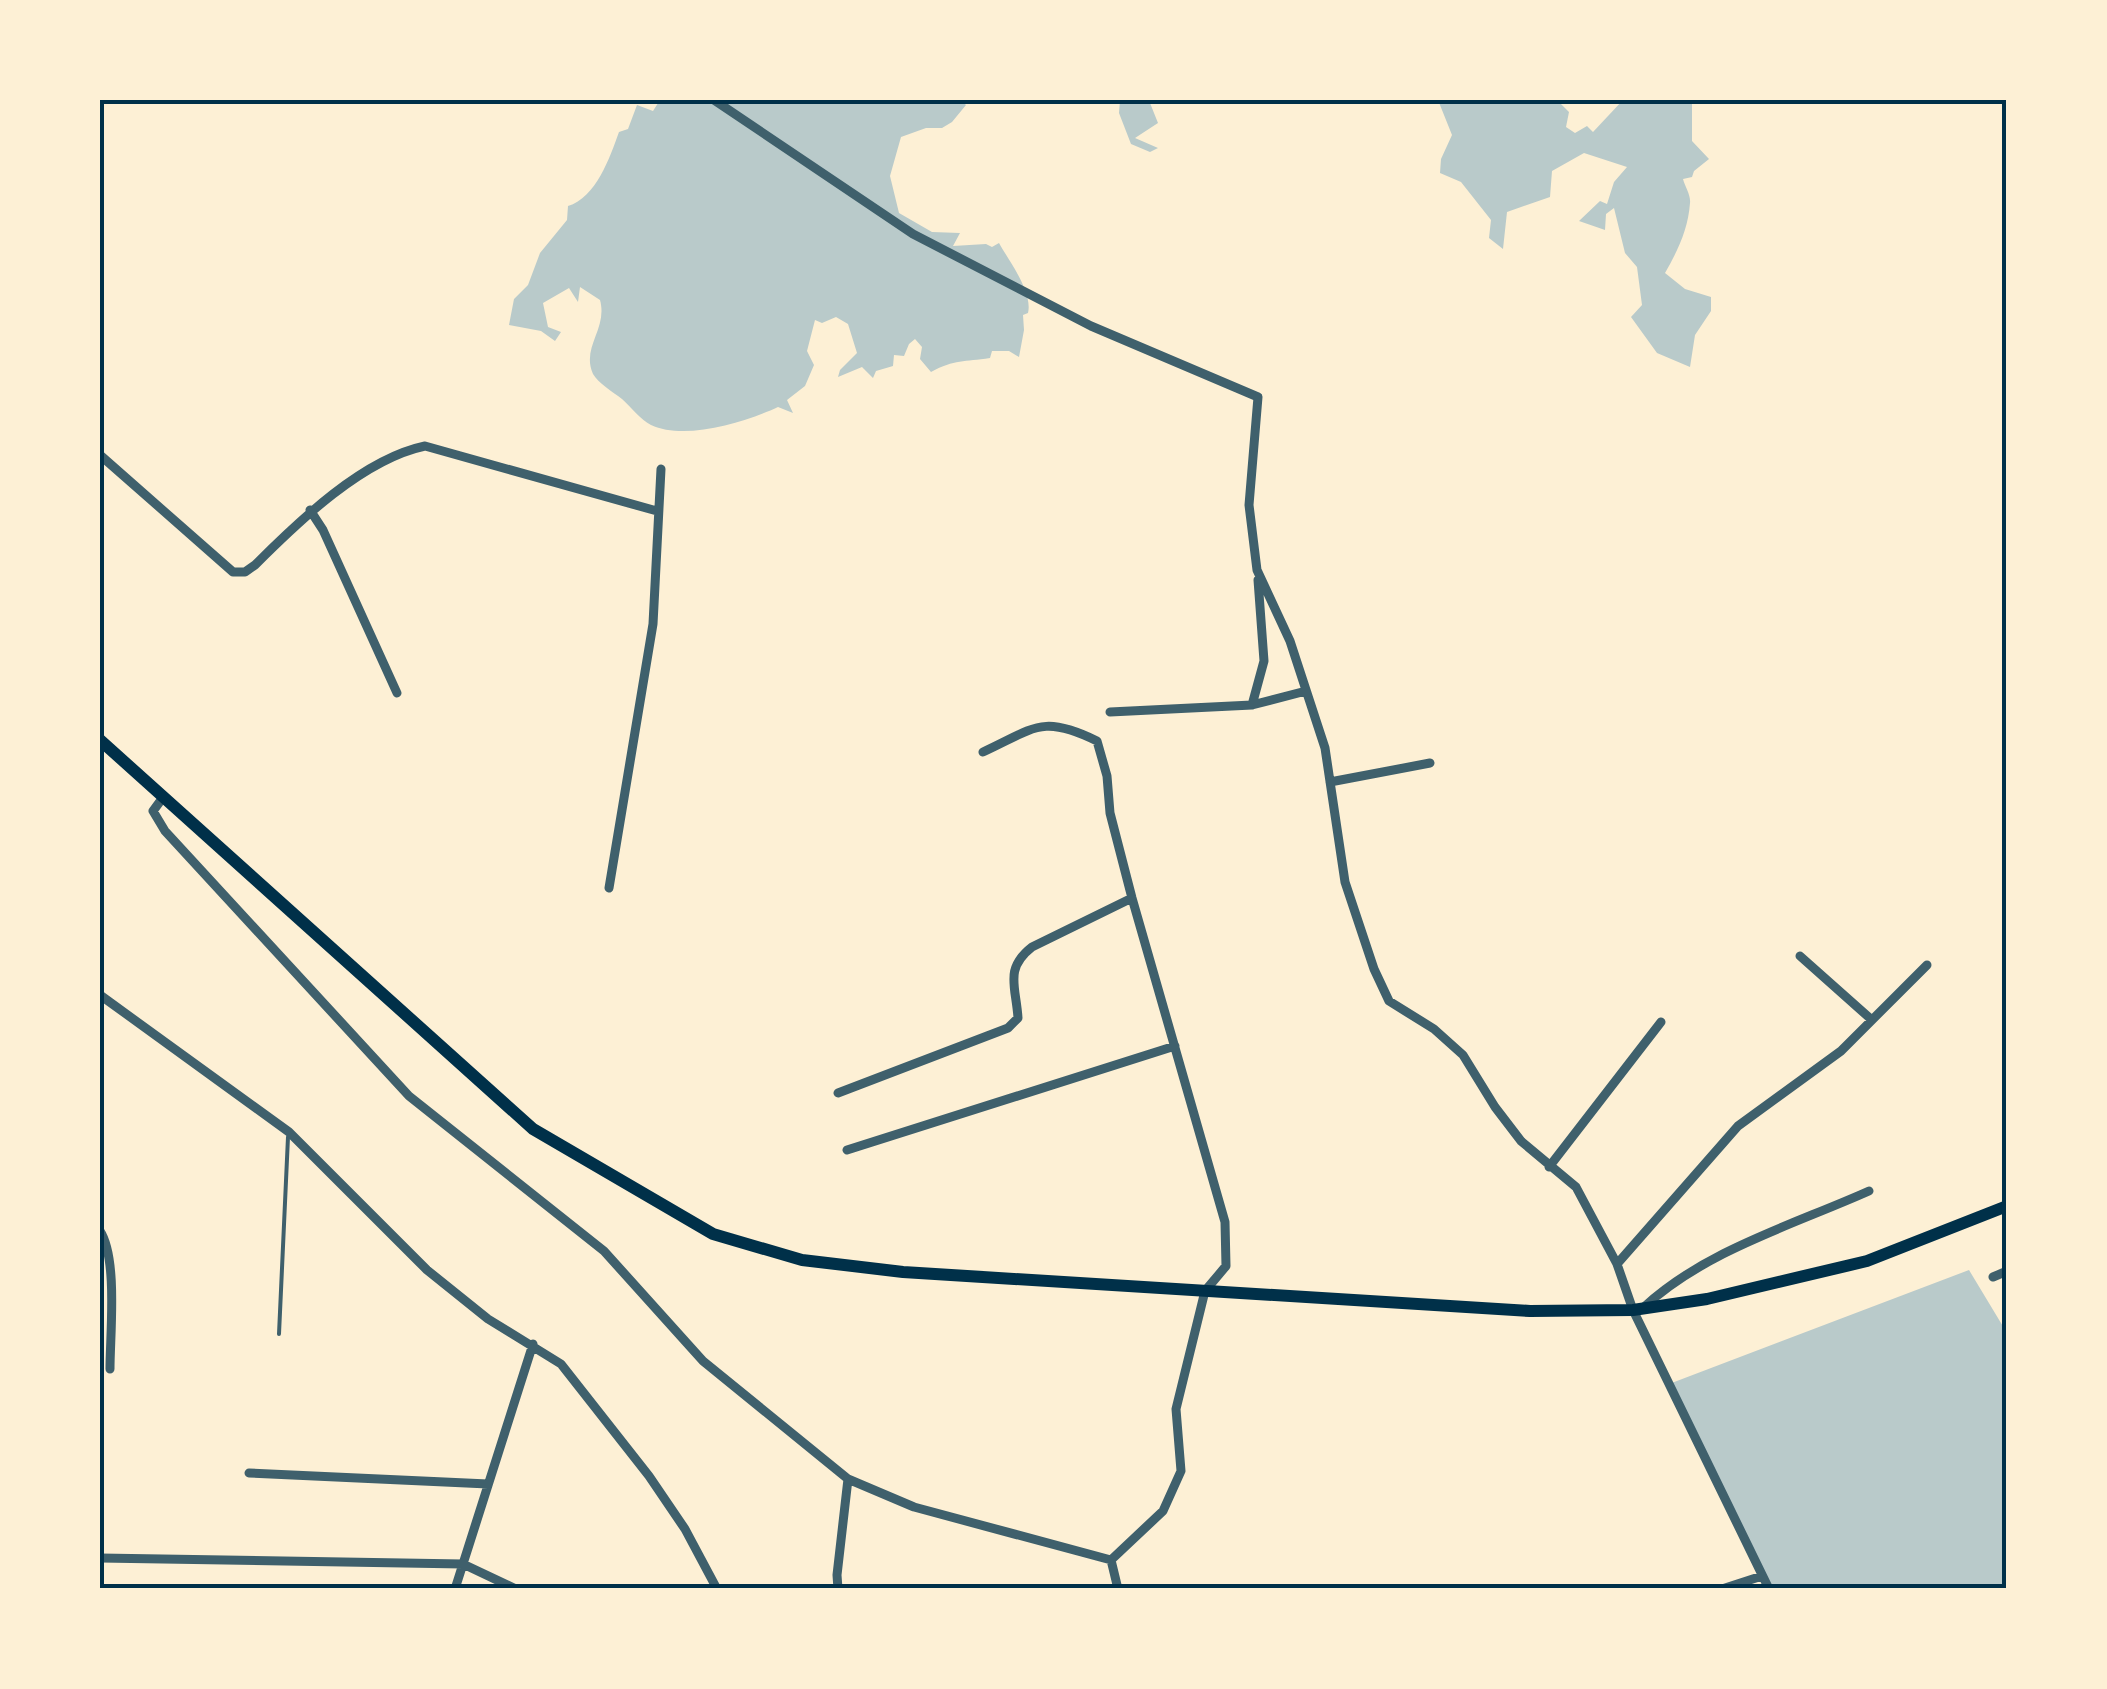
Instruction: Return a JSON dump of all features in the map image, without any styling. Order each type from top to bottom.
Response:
[{"type":"main road","points":[[100,740],[533,1129],[713,1234],[802,1260],[903,1272],[1530,1311],[1638,1310],[1708,1300],[1868,1261],[2007,1206]]},
{"type":"street","points":[[714,100],[913,234],[1091,326],[1258,397],[1249,505],[1264,661],[1252,705]]},
{"type":"street","points":[[100,454],[233,572],[245,572],[310,510],[401,451],[425,446],[656,511]]},
{"type":"street","points":[[610,888],[653,624],[661,469]]},
{"type":"street","points":[[310,510],[323,530],[397,693]]},
{"type":"street","points":[[1257,570],[1290,641],[1325,748],[1345,882],[1389,1001],[1434,1029],[1463,1055],[1495,1108],[1521,1141],[1576,1188],[1617,1264],[1769,1589]]},
{"type":"street","points":[[1110,712],[1252,705],[1306,691]]},
{"type":"street","points":[[983,752],[1043,724],[1071,728],[1097,741],[1132,898],[1225,1222],[1226,1266],[1205,1291],[1176,1409],[1181,1471],[1163,1512],[1111,1560]]},
{"type":"street","points":[[1330,782],[1430,763]]},
{"type":"street","points":[[164,796],[153,811],[165,831],[409,1096],[604,1251],[702,1360],[848,1479],[914,1508],[1111,1560]]},
{"type":"street","points":[[838,1093],[1008,1028],[1018,1018],[1012,972],[1018,958],[1032,947],[1132,898]]},
{"type":"street","points":[[1800,956],[1872,1020]]},
{"type":"street","points":[[1617,1264],[1738,1126],[1841,1052],[1928,965]]},
{"type":"street","points":[[100,995],[288,1132],[427,1270],[488,1319],[560,1364],[638,1461],[685,1529],[717,1589]]},
{"type":"street","points":[[1549,1167],[1661,1022]]},
{"type":"street","points":[[847,1150],[1175,1046]]},
{"type":"street","points":[[1638,1310],[1698,1266],[1869,1192]]},
{"type":"street","points":[[100,1231],[106,1240],[109,1274],[110,1369]]},
{"type":"street","points":[[1993,1277],[2007,1271]]},
{"type":"street","points":[[456,1589],[533,1344]]},
{"type":"street","points":[[249,1472],[488,1484]]},
{"type":"street","points":[[838,1589],[848,1479]]},
{"type":"street","points":[[100,1558],[463,1564],[516,1589]]},
{"type":"street","points":[[1111,1560],[1118,1589]]},
{"type":"street","points":[[1722,1589],[1762,1576]]},
{"type":"lane","points":[[279,1334],[288,1132]]},
{"type":"shaded area","points":[[660,100],[961,100],[966,105],[952,122],[901,137],[890,176],[899,213],[932,232],[960,233],[953,246],[992,247],[999,243],[1019,277],[1029,305],[1028,313],[1023,315],[1019,357],[1009,351],[992,351],[990,358],[953,363],[931,372],[920,359],[922,347],[915,339],[904,356],[894,355],[893,366],[876,371],[873,378],[862,367],[838,377],[857,353],[848,324],[836,317],[822,323],[815,320],[807,351],[814,365],[805,386],[787,400],[793,413],[778,407],[733,424],[681,431],[647,423],[595,377],[590,355],[602,310],[600,300],[580,287],[578,302],[569,288],[543,303],[548,327],[561,332],[555,341],[541,331],[509,325],[514,299],[528,285],[540,253],[567,220],[568,206],[594,186],[619,132],[628,129],[637,105],[653,111]]},
{"type":"shaded area","points":[[1120,100],[1154,100],[1150,103],[1158,123],[1135,138],[1158,148],[1150,152],[1131,144],[1119,113]]},
{"type":"shaded area","points":[[1438,100],[1557,100],[1569,112],[1566,127],[1575,133],[1587,126],[1593,132],[1623,100],[1692,100],[1692,141],[1709,159],[1692,177],[1683,179],[1690,197],[1689,213],[1682,240],[1665,273],[1685,289],[1711,297],[1711,311],[1695,335],[1690,367],[1657,353],[1631,317],[1642,305],[1637,267],[1625,253],[1614,208],[1606,214],[1605,230],[1579,221],[1600,201],[1607,204],[1614,182],[1627,167],[1584,153],[1552,171],[1550,197],[1507,212],[1503,249],[1489,238],[1491,220],[1461,182],[1440,173],[1441,159],[1452,135]]},
{"type":"shaded area","points":[[1969,1270],[2007,1333],[2007,1589],[1769,1589],[1669,1384]]}]
